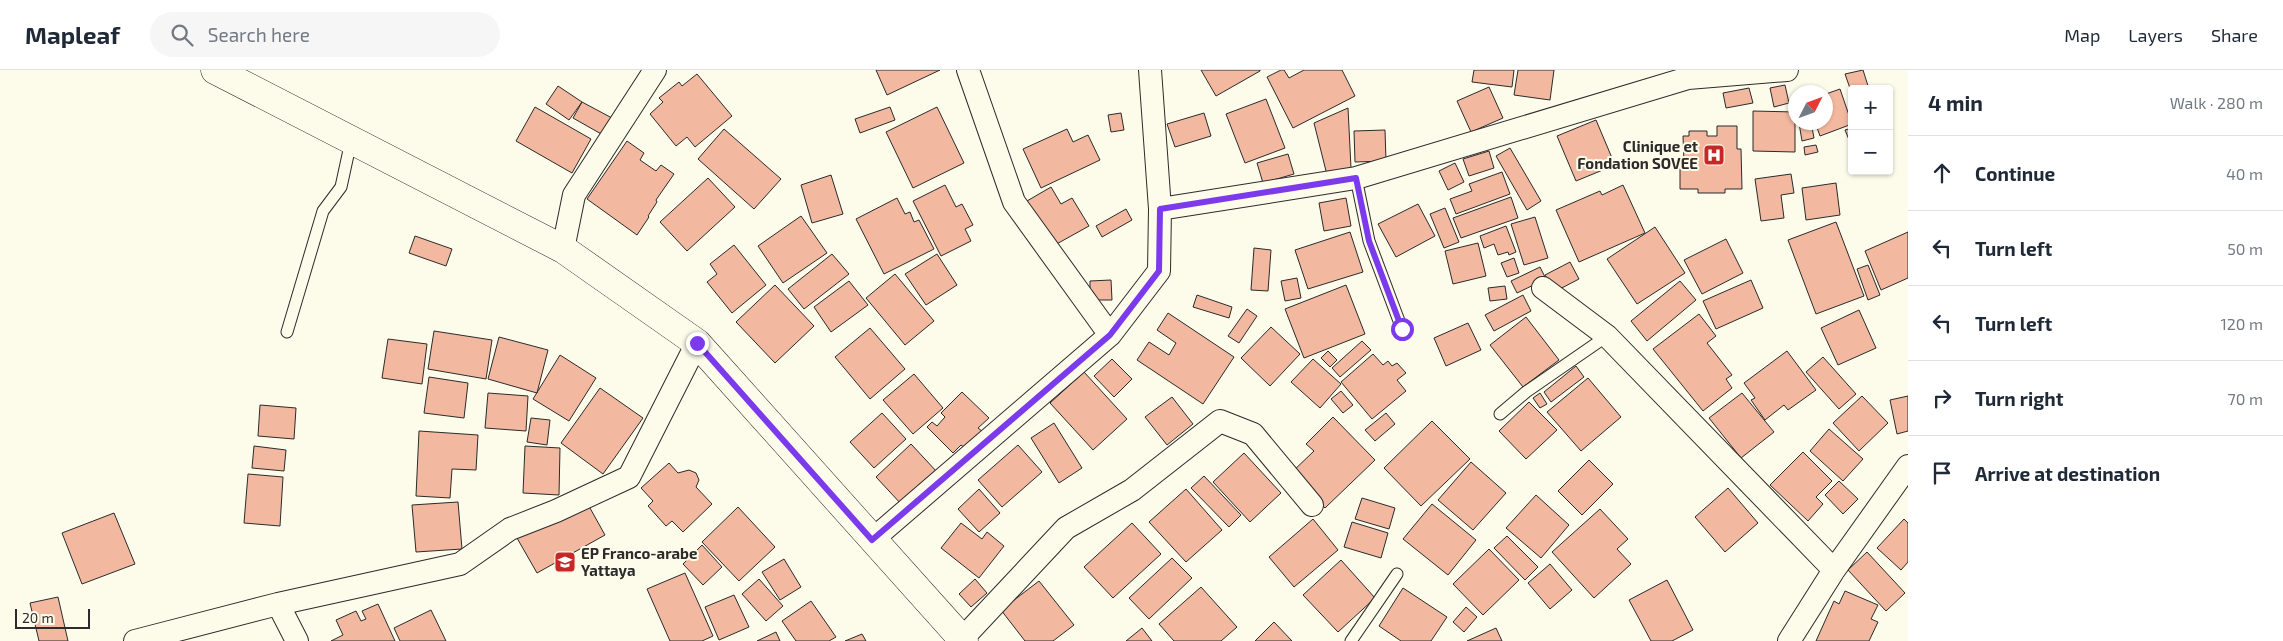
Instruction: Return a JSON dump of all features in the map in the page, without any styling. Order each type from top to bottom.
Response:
[{"type":"main road","points":[[216,70],[564,249],[697,343],[963,640]]},
{"type":"street","points":[[564,249],[574,195],[655,70]]},
{"type":"street","points":[[968,70],[1014,202],[1110,335]]},
{"type":"street","points":[[872,540],[1110,335],[1159,271],[1160,209],[1150,70]]},
{"type":"street","points":[[1160,209],[1356,178],[1686,74],[1787,70]]},
{"type":"street","points":[[1543,288],[1607,336],[1834,570]]},
{"type":"street","points":[[136,641],[278,604],[460,564],[510,529],[556,511],[629,477],[697,343]]},
{"type":"street","points":[[963,640],[1066,528],[1132,490],[1220,421],[1253,434],[1312,505]]},
{"type":"street","points":[[1789,641],[1834,570],[1907,469]]},
{"type":"street","points":[[278,604],[297,641]]},
{"type":"lane","points":[[287,332],[323,211],[341,186],[352,140]]},
{"type":"lane","points":[[1356,178],[1369,241],[1402,329]]},
{"type":"lane","points":[[1500,414],[1526,392],[1607,336]]},
{"type":"lane","points":[[1351,641],[1397,574]]},
{"type":"building","points":[[876,70],[940,70],[887,95]]},
{"type":"building","points":[[1201,70],[1260,70],[1260,71],[1216,96]]},
{"type":"building","points":[[1284,70],[1289,78],[1304,70],[1342,70],[1355,96],[1293,128],[1267,77]]},
{"type":"building","points":[[1474,70],[1514,70],[1512,87],[1472,82]]},
{"type":"building","points":[[1518,70],[1554,70],[1550,100],[1514,95]]},
{"type":"building","points":[[1863,70],[1868,85],[1849,85],[1845,74]]},
{"type":"building","points":[[697,74],[732,116],[695,147],[687,137],[676,146],[650,114],[663,102],[659,98],[679,82],[682,86]]},
{"type":"building","points":[[1785,85],[1788,103],[1774,107],[1770,88]]},
{"type":"building","points":[[558,86],[582,102],[569,120],[546,104]]},
{"type":"building","points":[[1489,87],[1503,118],[1471,132],[1457,101]]},
{"type":"building","points":[[1749,88],[1753,103],[1726,108],[1723,93]]},
{"type":"building","points":[[1840,89],[1848,112],[1848,126],[1820,136],[1818,130],[1833,130],[1833,92]]},
{"type":"building","points":[[1266,99],[1285,148],[1245,163],[1226,114]]},
{"type":"building","points":[[582,102],[612,118],[603,135],[573,118]]},
{"type":"building","points":[[535,107],[591,139],[572,173],[516,141]]},
{"type":"building","points":[[890,107],[895,120],[860,133],[855,119]]},
{"type":"building","points":[[937,107],[964,163],[913,188],[886,132]]},
{"type":"building","points":[[1348,108],[1351,168],[1327,175],[1314,123]]},
{"type":"building","points":[[1753,111],[1788,112],[1788,130],[1795,130],[1795,152],[1753,151]]},
{"type":"building","points":[[1121,113],[1124,130],[1111,132],[1108,115]]},
{"type":"building","points":[[1204,113],[1211,136],[1175,147],[1167,124]]},
{"type":"building","points":[[1596,120],[1615,165],[1576,181],[1557,136]]},
{"type":"building","points":[[1717,126],[1737,126],[1737,149],[1741,149],[1742,189],[1725,189],[1725,193],[1698,193],[1698,189],[1680,189],[1680,163],[1684,163],[1683,136],[1689,136],[1689,131],[1707,131],[1707,136],[1717,136]]},
{"type":"building","points":[[724,129],[781,179],[754,209],[698,159]]},
{"type":"building","points":[[1067,129],[1073,142],[1088,135],[1100,160],[1041,188],[1023,149]]},
{"type":"building","points":[[1385,130],[1386,161],[1355,162],[1354,131]]},
{"type":"building","points":[[1800,130],[1812,130],[1814,138],[1802,141]]},
{"type":"building","points":[[627,141],[644,153],[640,160],[656,171],[661,165],[674,174],[656,200],[657,202],[649,217],[637,235],[587,199]]},
{"type":"building","points":[[1816,145],[1818,152],[1805,155],[1804,147]]},
{"type":"building","points":[[1510,148],[1541,201],[1527,210],[1496,156]]},
{"type":"building","points":[[1489,151],[1494,168],[1469,176],[1463,159]]},
{"type":"building","points":[[1288,154],[1294,174],[1263,183],[1257,163]]},
{"type":"building","points":[[1455,163],[1464,182],[1448,190],[1439,171]]},
{"type":"building","points":[[1502,172],[1510,194],[1456,214],[1450,199],[1472,191],[1469,184]]},
{"type":"building","points":[[1791,174],[1794,193],[1781,195],[1784,218],[1761,221],[1755,179]]},
{"type":"building","points":[[831,175],[843,214],[812,223],[801,185]]},
{"type":"building","points":[[708,178],[735,207],[687,251],[660,222]]},
{"type":"building","points":[[1836,183],[1840,215],[1806,220],[1802,188]]},
{"type":"building","points":[[945,185],[956,207],[962,204],[973,225],[965,229],[971,241],[941,256],[913,201]]},
{"type":"building","points":[[1623,185],[1645,233],[1579,262],[1556,210],[1600,191],[1602,195]]},
{"type":"building","points":[[1051,187],[1061,204],[1072,198],[1089,226],[1053,246],[1027,201]]},
{"type":"building","points":[[1511,197],[1518,218],[1461,238],[1453,218]]},
{"type":"building","points":[[897,198],[905,214],[910,212],[914,222],[919,220],[934,249],[884,274],[856,219]]},
{"type":"building","points":[[1346,198],[1351,226],[1324,231],[1319,203]]},
{"type":"building","points":[[1418,204],[1435,236],[1396,257],[1378,224]]},
{"type":"building","points":[[1445,208],[1459,242],[1444,248],[1430,214]]},
{"type":"building","points":[[1126,209],[1132,220],[1102,237],[1096,226]]},
{"type":"building","points":[[801,216],[827,253],[783,283],[758,246]]},
{"type":"building","points":[[1535,217],[1548,258],[1524,265],[1511,224]]},
{"type":"building","points":[[1836,222],[1864,296],[1816,314],[1788,240]]},
{"type":"building","points":[[1506,226],[1516,252],[1509,255],[1508,252],[1498,255],[1494,244],[1484,248],[1480,236]]},
{"type":"building","points":[[1655,227],[1685,273],[1637,304],[1607,259]]},
{"type":"building","points":[[1350,232],[1363,272],[1308,289],[1295,250]]},
{"type":"building","points":[[1908,232],[1908,278],[1881,290],[1865,251]]},
{"type":"building","points":[[415,236],[452,249],[446,266],[409,253]]},
{"type":"building","points":[[1726,239],[1743,273],[1702,294],[1684,260]]},
{"type":"building","points":[[1478,243],[1486,276],[1453,284],[1445,251]]},
{"type":"building","points":[[734,245],[766,285],[732,313],[707,282],[717,274],[710,264]]},
{"type":"building","points":[[1254,248],[1271,250],[1268,291],[1251,290]]},
{"type":"building","points":[[832,254],[849,274],[804,309],[788,289]]},
{"type":"building","points":[[937,254],[957,285],[926,305],[905,274]]},
{"type":"building","points":[[1514,258],[1519,273],[1507,277],[1501,263]]},
{"type":"building","points":[[1570,262],[1579,279],[1554,292],[1545,275]]},
{"type":"building","points":[[1868,265],[1880,295],[1868,300],[1857,269]]},
{"type":"building","points":[[1540,267],[1546,279],[1517,293],[1511,281]]},
{"type":"building","points":[[895,274],[934,321],[905,345],[866,298]]},
{"type":"building","points":[[1297,278],[1301,298],[1285,301],[1281,281]]},
{"type":"building","points":[[1111,280],[1112,300],[1090,300],[1090,281]]},
{"type":"building","points":[[1751,280],[1763,308],[1716,329],[1703,301]]},
{"type":"building","points":[[849,281],[868,305],[831,332],[814,307]]},
{"type":"building","points":[[1680,281],[1696,300],[1647,341],[1631,321]]},
{"type":"building","points":[[775,285],[814,326],[775,363],[736,322]]},
{"type":"building","points":[[1346,285],[1365,334],[1304,358],[1285,309]]},
{"type":"building","points":[[1505,286],[1507,299],[1490,301],[1488,288]]},
{"type":"building","points":[[1197,295],[1232,307],[1229,318],[1193,307]]},
{"type":"building","points":[[1523,295],[1531,311],[1494,331],[1485,315]]},
{"type":"building","points":[[1247,309],[1257,316],[1239,343],[1228,336]]},
{"type":"building","points":[[1859,310],[1876,348],[1838,365],[1821,328]]},
{"type":"building","points":[[1168,313],[1234,357],[1203,404],[1137,360],[1149,342],[1169,355],[1176,343],[1157,330]]},
{"type":"building","points":[[1699,314],[1716,336],[1707,343],[1732,375],[1726,379],[1732,388],[1703,411],[1653,349]]},
{"type":"building","points":[[1526,317],[1559,360],[1523,387],[1490,345]]},
{"type":"building","points":[[1468,323],[1481,350],[1446,366],[1434,338]]},
{"type":"building","points":[[1271,327],[1300,354],[1270,386],[1241,358]]},
{"type":"building","points":[[870,328],[905,369],[870,399],[835,357]]},
{"type":"building","points":[[434,331],[492,340],[486,379],[428,369]]},
{"type":"building","points":[[499,337],[548,350],[537,393],[488,379]]},
{"type":"building","points":[[388,339],[427,344],[422,384],[382,378]]},
{"type":"building","points":[[1362,341],[1371,350],[1340,377],[1332,368]]},
{"type":"building","points":[[1328,351],[1337,360],[1330,367],[1321,358]]},
{"type":"building","points":[[1787,351],[1816,390],[1788,410],[1784,405],[1765,420],[1751,400],[1755,398],[1744,383]]},
{"type":"building","points":[[1373,354],[1383,365],[1388,361],[1392,366],[1397,363],[1406,373],[1397,380],[1406,391],[1372,419],[1341,382]]},
{"type":"building","points":[[560,355],[596,378],[569,421],[533,399]]},
{"type":"building","points":[[1823,357],[1856,394],[1839,409],[1806,372]]},
{"type":"building","points":[[1112,359],[1132,379],[1114,397],[1094,376]]},
{"type":"building","points":[[1313,359],[1341,384],[1320,408],[1291,382]]},
{"type":"building","points":[[1576,366],[1584,377],[1551,402],[1544,392]]},
{"type":"building","points":[[1084,372],[1127,419],[1093,450],[1050,403]]},
{"type":"building","points":[[914,374],[943,408],[913,434],[883,400]]},
{"type":"building","points":[[429,377],[468,383],[464,418],[424,413]]},
{"type":"building","points":[[1588,378],[1621,417],[1581,451],[1547,412]]},
{"type":"building","points":[[600,388],[643,418],[603,474],[561,443]]},
{"type":"building","points":[[1341,391],[1353,405],[1343,413],[1331,399]]},
{"type":"building","points":[[962,392],[989,418],[978,428],[983,432],[966,449],[961,445],[953,453],[927,427],[932,422],[937,426],[945,417],[941,413]]},
{"type":"building","points":[[488,393],[528,396],[526,431],[485,428]]},
{"type":"building","points":[[1540,393],[1547,404],[1540,408],[1533,398]]},
{"type":"building","points":[[1742,393],[1774,432],[1741,458],[1709,418]]},
{"type":"building","points":[[1862,396],[1888,423],[1859,451],[1833,423]]},
{"type":"building","points":[[1908,396],[1908,431],[1897,434],[1890,400]]},
{"type":"building","points":[[1172,397],[1193,424],[1167,445],[1145,417]]},
{"type":"building","points":[[1529,402],[1557,430],[1526,459],[1499,431]]},
{"type":"building","points":[[260,405],[296,408],[294,439],[258,436]]},
{"type":"building","points":[[882,413],[906,439],[874,468],[850,442]]},
{"type":"building","points":[[1386,413],[1395,424],[1375,441],[1365,430]]},
{"type":"building","points":[[1333,417],[1375,460],[1325,508],[1291,473],[1314,451],[1306,444]]},
{"type":"building","points":[[531,418],[550,420],[547,445],[527,442]]},
{"type":"building","points":[[1432,421],[1470,459],[1421,506],[1384,468]]},
{"type":"building","points":[[1054,423],[1082,468],[1059,483],[1031,438]]},
{"type":"building","points":[[1829,429],[1863,459],[1843,481],[1810,451]]},
{"type":"building","points":[[419,431],[478,435],[476,470],[452,469],[450,498],[416,496]]},
{"type":"building","points":[[911,444],[937,472],[902,505],[876,477]]},
{"type":"building","points":[[1018,445],[1042,472],[1002,507],[978,480]]},
{"type":"building","points":[[254,446],[286,450],[284,471],[252,468]]},
{"type":"building","points":[[525,446],[560,448],[559,495],[523,493]]},
{"type":"building","points":[[1803,452],[1832,481],[1816,497],[1823,504],[1808,521],[1770,485]]},
{"type":"building","points":[[1244,453],[1281,493],[1250,522],[1213,482]]},
{"type":"building","points":[[1589,460],[1613,484],[1582,515],[1558,491]]},
{"type":"building","points":[[1471,462],[1506,493],[1473,530],[1438,500]]},
{"type":"building","points":[[669,463],[678,473],[689,470],[696,473],[699,480],[696,487],[712,504],[683,532],[672,521],[666,526],[648,506],[653,501],[641,488]]},
{"type":"building","points":[[248,474],[283,477],[280,526],[244,523]]},
{"type":"building","points":[[1204,476],[1241,515],[1229,527],[1191,488]]},
{"type":"building","points":[[1839,481],[1858,499],[1843,514],[1825,495]]},
{"type":"building","points":[[1728,488],[1758,523],[1725,552],[1695,517]]},
{"type":"building","points":[[979,489],[1000,513],[979,532],[958,509]]},
{"type":"building","points":[[1186,489],[1222,530],[1186,562],[1149,522]]},
{"type":"building","points":[[1536,495],[1569,525],[1541,558],[1506,528]]},
{"type":"building","points":[[1362,498],[1395,508],[1389,529],[1355,519]]},
{"type":"building","points":[[585,499],[605,535],[537,573],[517,538]]},
{"type":"building","points":[[458,502],[462,549],[416,552],[412,505]]},
{"type":"building","points":[[1432,504],[1476,540],[1448,575],[1403,539]]},
{"type":"building","points":[[738,507],[775,547],[739,581],[702,542]]},
{"type":"building","points":[[1600,509],[1628,539],[1617,549],[1631,564],[1594,598],[1552,552]]},
{"type":"building","points":[[114,513],[135,564],[82,584],[62,533]]},
{"type":"building","points":[[1313,519],[1338,550],[1294,587],[1269,557]]},
{"type":"building","points":[[1904,519],[1908,523],[1908,562],[1901,570],[1877,548]]},
{"type":"building","points":[[1352,522],[1388,533],[1381,558],[1344,547]]},
{"type":"building","points":[[961,523],[982,539],[987,532],[1004,546],[979,578],[941,548]]},
{"type":"building","points":[[1132,523],[1161,554],[1113,598],[1084,567]]},
{"type":"building","points":[[1507,536],[1538,567],[1525,580],[1494,548]]},
{"type":"building","points":[[702,545],[722,567],[703,585],[683,564]]},
{"type":"building","points":[[1489,549],[1519,580],[1483,615],[1453,584]]},
{"type":"building","points":[[1867,552],[1905,593],[1886,611],[1848,570]]},
{"type":"building","points":[[1172,558],[1192,578],[1149,619],[1129,598]]},
{"type":"building","points":[[784,559],[801,587],[780,600],[762,572]]},
{"type":"building","points":[[1341,560],[1375,598],[1338,632],[1303,595]]},
{"type":"building","points":[[1550,564],[1572,590],[1550,609],[1528,583]]},
{"type":"building","points":[[685,573],[713,636],[702,641],[670,641],[647,589]]},
{"type":"building","points":[[759,579],[783,606],[766,621],[742,594]]},
{"type":"building","points":[[975,579],[987,593],[971,607],[959,594]]},
{"type":"building","points":[[1667,580],[1693,630],[1672,641],[1651,641],[1629,600]]},
{"type":"building","points":[[1039,581],[1074,625],[1053,641],[1025,641],[1001,610]]},
{"type":"building","points":[[1201,587],[1237,627],[1221,641],[1174,641],[1159,624]]},
{"type":"building","points":[[1403,588],[1447,617],[1431,641],[1401,641],[1379,626]]},
{"type":"building","points":[[1845,591],[1878,605],[1871,619],[1878,622],[1869,641],[1816,641],[1834,601],[1839,604]]},
{"type":"building","points":[[734,595],[749,627],[719,640],[705,607]]},
{"type":"building","points":[[58,597],[68,641],[39,641],[30,603]]},
{"type":"building","points":[[811,601],[836,637],[829,641],[796,641],[782,621]]},
{"type":"building","points":[[378,604],[395,641],[331,641],[343,635],[336,620],[356,611],[361,621],[366,619],[362,611]]},
{"type":"building","points":[[1466,607],[1477,617],[1464,632],[1453,622]]},
{"type":"building","points":[[431,610],[446,641],[400,641],[394,628]]},
{"type":"building","points":[[1274,622],[1292,641],[1255,641]]},
{"type":"building","points":[[1142,628],[1152,641],[1126,641]]},
{"type":"building","points":[[1496,628],[1502,641],[1467,641]]},
{"type":"building","points":[[776,632],[780,641],[757,641]]},
{"type":"building","points":[[862,634],[866,641],[845,641]]},
{"type":"place","name":"Clinique et Fondation SOVEE","points":[[1714,155]]},
{"type":"place","name":"EP Franco-arabe Yattaya","points":[[565,562]]},
{"type":"route","points":[[697,343],[872,540],[1110,335],[1159,271],[1160,209],[1356,178],[1369,241],[1402,329]]}]
